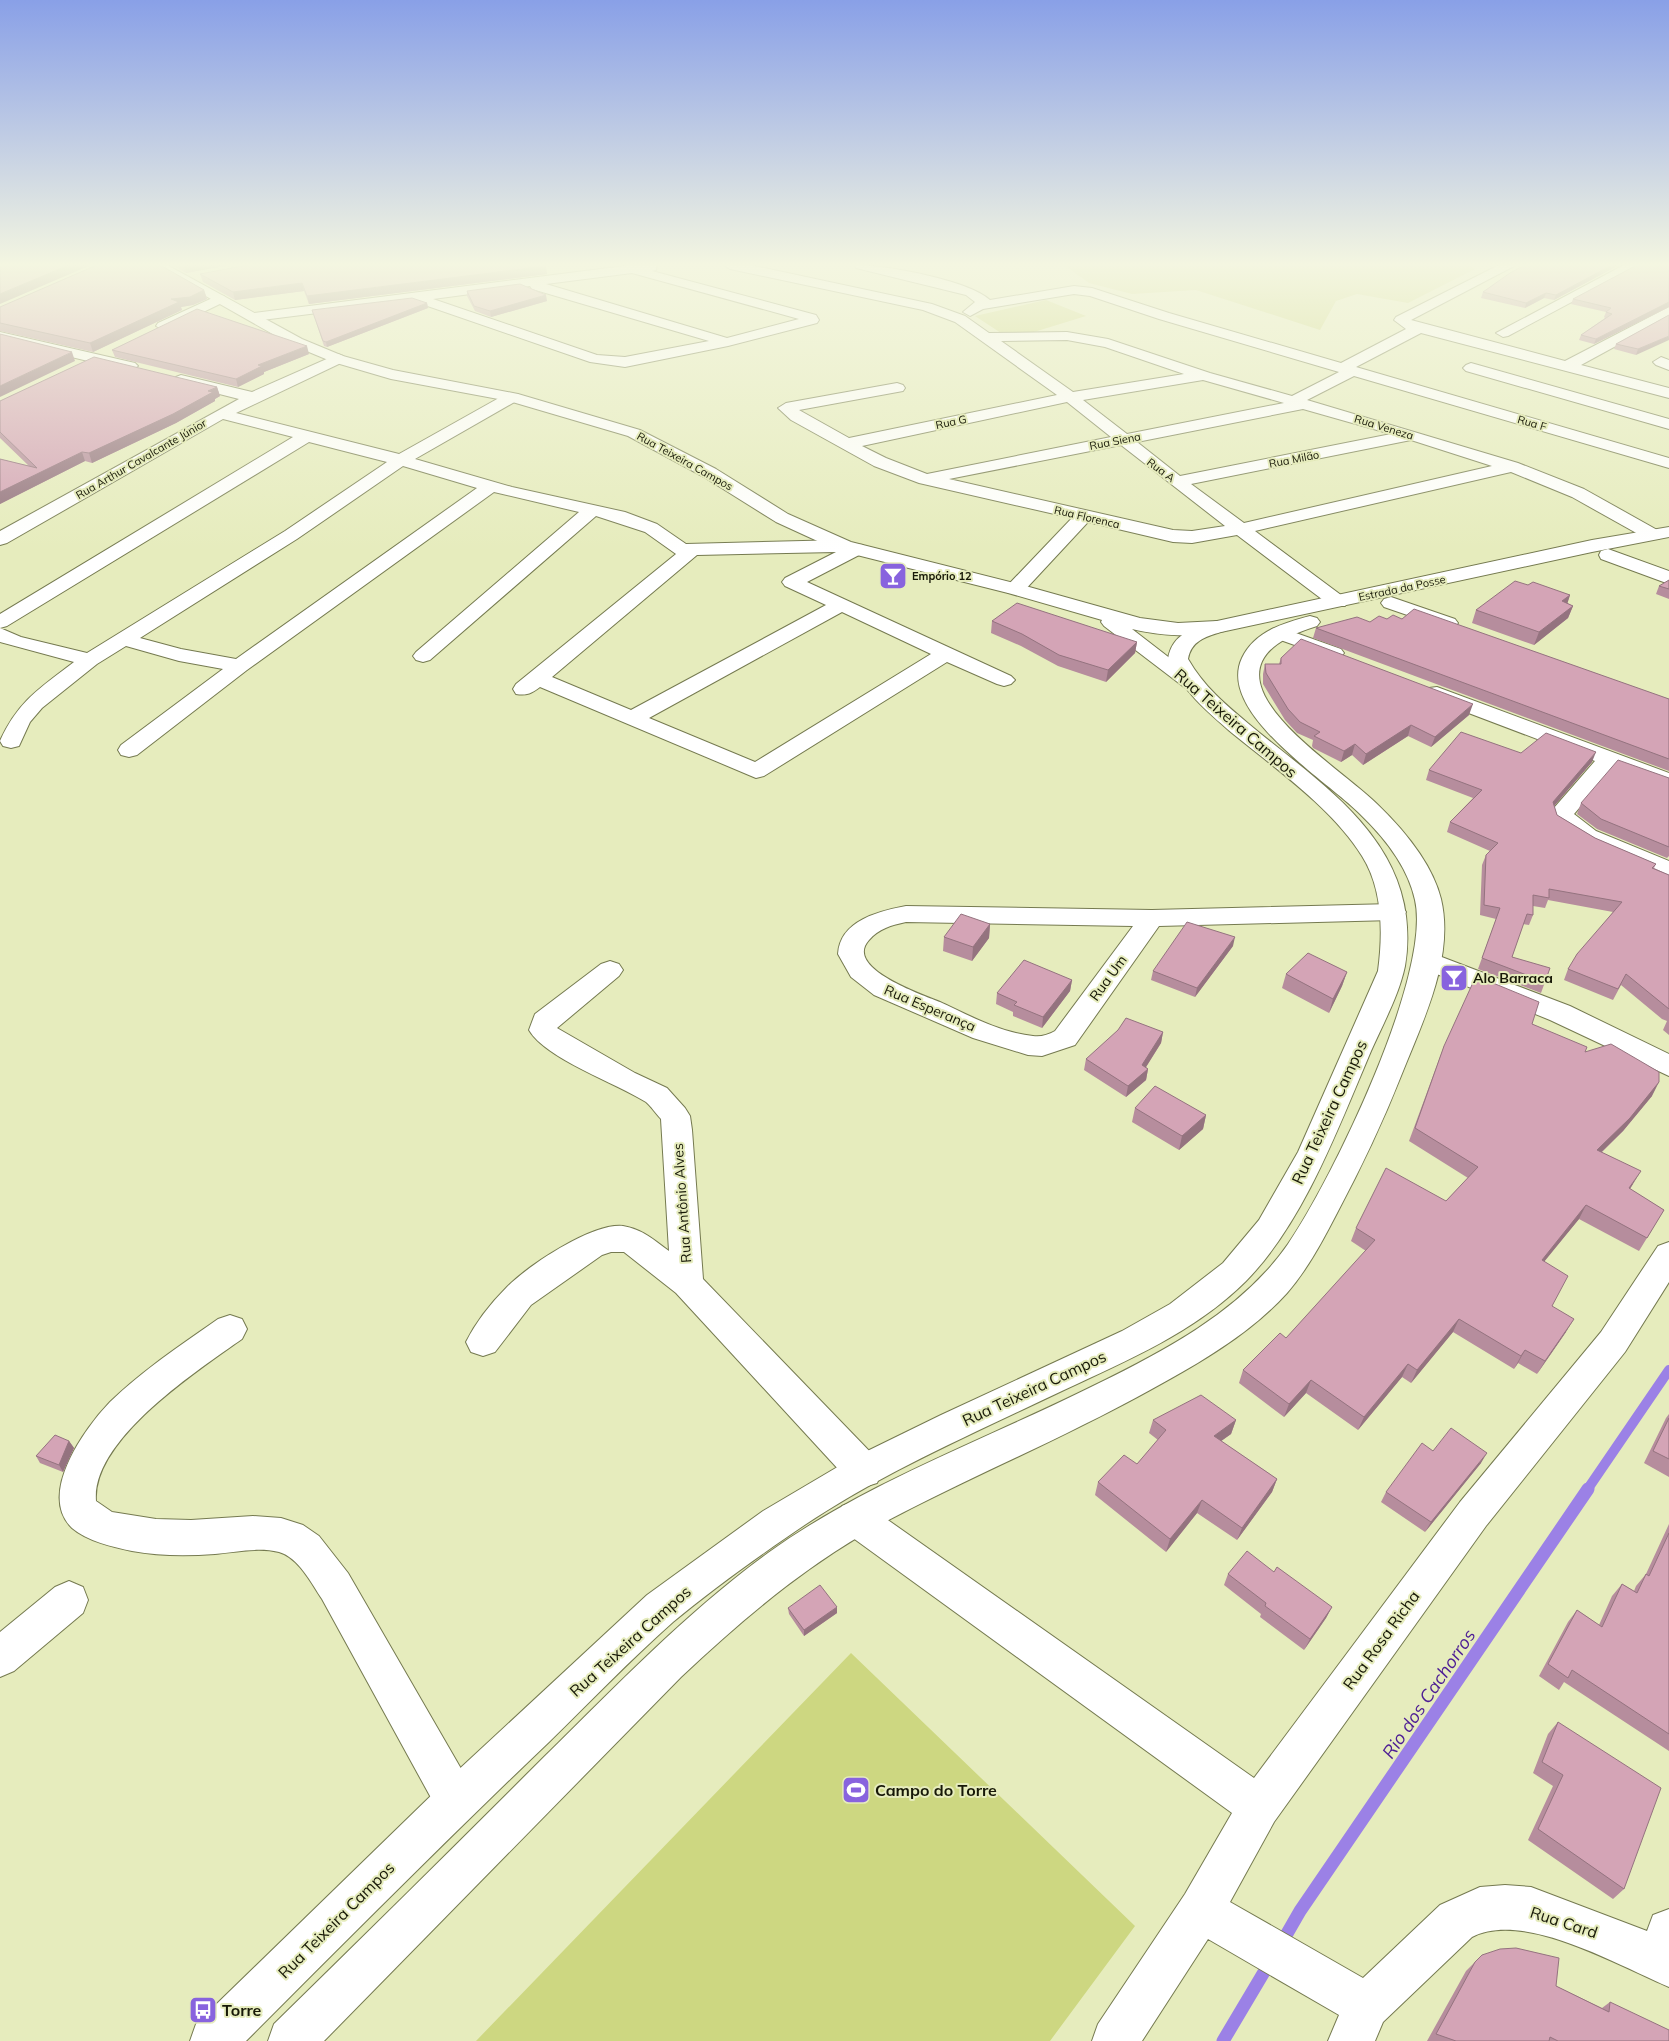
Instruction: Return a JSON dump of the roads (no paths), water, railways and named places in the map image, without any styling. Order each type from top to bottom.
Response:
[{"type":"street","points":[[70,371],[92,360]]},
{"type":"street","points":[[106,360],[145,370]]},
{"type":"street","name":"Rua Arthur Cavalcante Júnior","points":[[0,539],[154,450],[252,397],[335,360]]},
{"type":"street","name":"Rua Teixeira Campos","points":[[343,360],[400,376],[512,397],[573,413],[634,434],[710,473],[782,518],[850,547],[1015,589],[1102,615],[1155,627],[1178,629],[1217,627]]},
{"type":"street","points":[[599,360],[625,362],[637,360]]},
{"type":"street","name":"Rua A","points":[[1018,360],[1070,397],[1177,482],[1338,602]]},
{"type":"street","name":"Rua Veneza","points":[[1159,360],[1205,376],[1300,402],[1512,467],[1578,493],[1664,537]]},
{"type":"street","name":"Rua F","points":[[1318,360],[1669,462]]},
{"type":"street","points":[[1300,402],[1363,360]]},
{"type":"street","points":[[1429,393],[1483,360]]},
{"type":"street","points":[[1545,360],[1669,393]]},
{"type":"street","points":[[1568,366],[1579,360]]},
{"type":"street","points":[[1471,368],[1669,424]]},
{"type":"street","points":[[165,375],[252,397]]},
{"type":"street","name":"Rua G","points":[[846,444],[1070,397],[1205,376]]},
{"type":"street","name":"Rua Florenca","points":[[896,388],[786,408],[797,417],[880,462],[925,479],[1083,517],[1173,536],[1192,537],[1241,529],[1512,467]]},
{"type":"street","points":[[11,741],[20,721],[34,703],[90,660],[291,535],[401,460],[512,397]]},
{"type":"street","name":"Rua Siena","points":[[925,479],[1300,402]]},
{"type":"street","points":[[221,414],[401,460],[491,486],[636,521],[676,547],[691,551],[850,547]]},
{"type":"street","name":"Rua Milão","points":[[1177,482],[1411,435]]},
{"type":"street","points":[[0,622],[307,436]]},
{"type":"street","points":[[129,750],[240,666],[491,486]]},
{"type":"street","points":[[423,656],[593,510]]},
{"type":"street","points":[[0,517],[26,525]]},
{"type":"street","points":[[1015,589],[1083,517]]},
{"type":"street","name":"Estrada da Posse","points":[[1268,640],[1320,619],[1608,555],[1664,537]]},
{"type":"street","name":"Estrada da Posse","points":[[1191,683],[1181,668],[1178,652],[1182,644],[1191,637],[1217,627],[1664,537]]},
{"type":"street","points":[[850,547],[792,582],[1004,680]]},
{"type":"street","points":[[691,551],[530,684],[633,718],[756,771],[945,654]]},
{"type":"street","points":[[1608,555],[1669,578]]},
{"type":"street","points":[[1391,603],[1465,629]]},
{"type":"street","points":[[633,718],[840,605]]},
{"type":"street","name":"Rua Teixeira Campos","points":[[213,2041],[456,1801],[661,1608],[776,1523],[864,1471],[953,1426],[1134,1341],[1182,1314],[1234,1272],[1270,1229],[1312,1154],[1337,1100],[1390,971],[1395,942],[1394,912],[1386,883],[1375,856],[1336,809],[1213,705],[1191,683],[1102,615]]},
{"type":"street","points":[[1217,627],[1242,635],[1353,660]]},
{"type":"street","points":[[0,634],[14,641],[90,660]]},
{"type":"street","points":[[122,639],[179,655],[240,666]]},
{"type":"street","points":[[1191,683],[1234,687],[1268,640]]},
{"type":"street","points":[[1417,685],[1669,781]]},
{"type":"street","name":"Rua Teixeira Campos","points":[[291,2041],[632,1698],[720,1615],[783,1564],[855,1518],[1111,1394],[1192,1349],[1252,1307],[1294,1262],[1325,1210],[1368,1124],[1418,999],[1430,927],[1428,900],[1404,850],[1363,804],[1270,723],[1234,687]]},
{"type":"street","points":[[1610,758],[1562,813],[1563,819],[1588,836],[1669,870]]},
{"type":"street","name":"Rua Esperança","points":[[1065,1038],[1055,1044],[1029,1045],[974,1027],[878,985],[861,972],[852,960],[852,944],[858,934],[872,924],[888,917],[906,914],[1152,918],[1394,912]]},
{"type":"street","name":"Rua Um","points":[[1065,1038],[1152,918]]},
{"type":"street","points":[[1426,960],[1560,1013],[1669,1066]]},
{"type":"street","name":"Rua Antônio Alves","points":[[610,970],[545,1021],[543,1030],[550,1037],[625,1080],[657,1095],[674,1116],[687,1284]]},
{"type":"street","points":[[483,1342],[515,1299],[529,1287],[587,1247],[602,1241],[625,1238],[633,1241],[687,1284],[864,1471]]},
{"type":"street","name":"Rua Rosa Richa","points":[[1115,2041],[1201,1910],[1259,1807],[1473,1514],[1613,1342],[1669,1255]]},
{"type":"street","points":[[230,1329],[181,1364],[118,1419],[92,1452],[83,1472],[76,1501],[83,1513],[95,1524],[148,1536],[203,1538],[257,1533],[283,1535],[302,1546],[318,1560],[335,1586],[456,1801]]},
{"type":"street","points":[[855,1518],[1259,1807]]},
{"type":"street","points":[[0,1657],[69,1600]]},
{"type":"street","name":"Rua Card","points":[[1352,2012],[1456,1921],[1480,1909],[1505,1907],[1531,1909],[1617,1940],[1666,1951]]},
{"type":"street","points":[[1201,1910],[1245,1936],[1352,2012]]},
{"type":"waterway","name":"Rio dos Cachorros","points":[[1587,1490],[1669,1370]]},
{"type":"waterway","name":"Rio dos Cachorros","points":[[1281,1944],[1300,1911],[1588,1489]]},
{"type":"waterway","name":"Rio dos Cachorros","points":[[1223,2041],[1270,1962]]},
{"type":"place","name":"Empório 12","points":[[893,576]]},
{"type":"place","name":"Alo Barraca","points":[[1454,978]]},
{"type":"place","name":"Campo do Torre","points":[[856,1790]]},
{"type":"place","name":"Torre","points":[[203,2010]]}]
